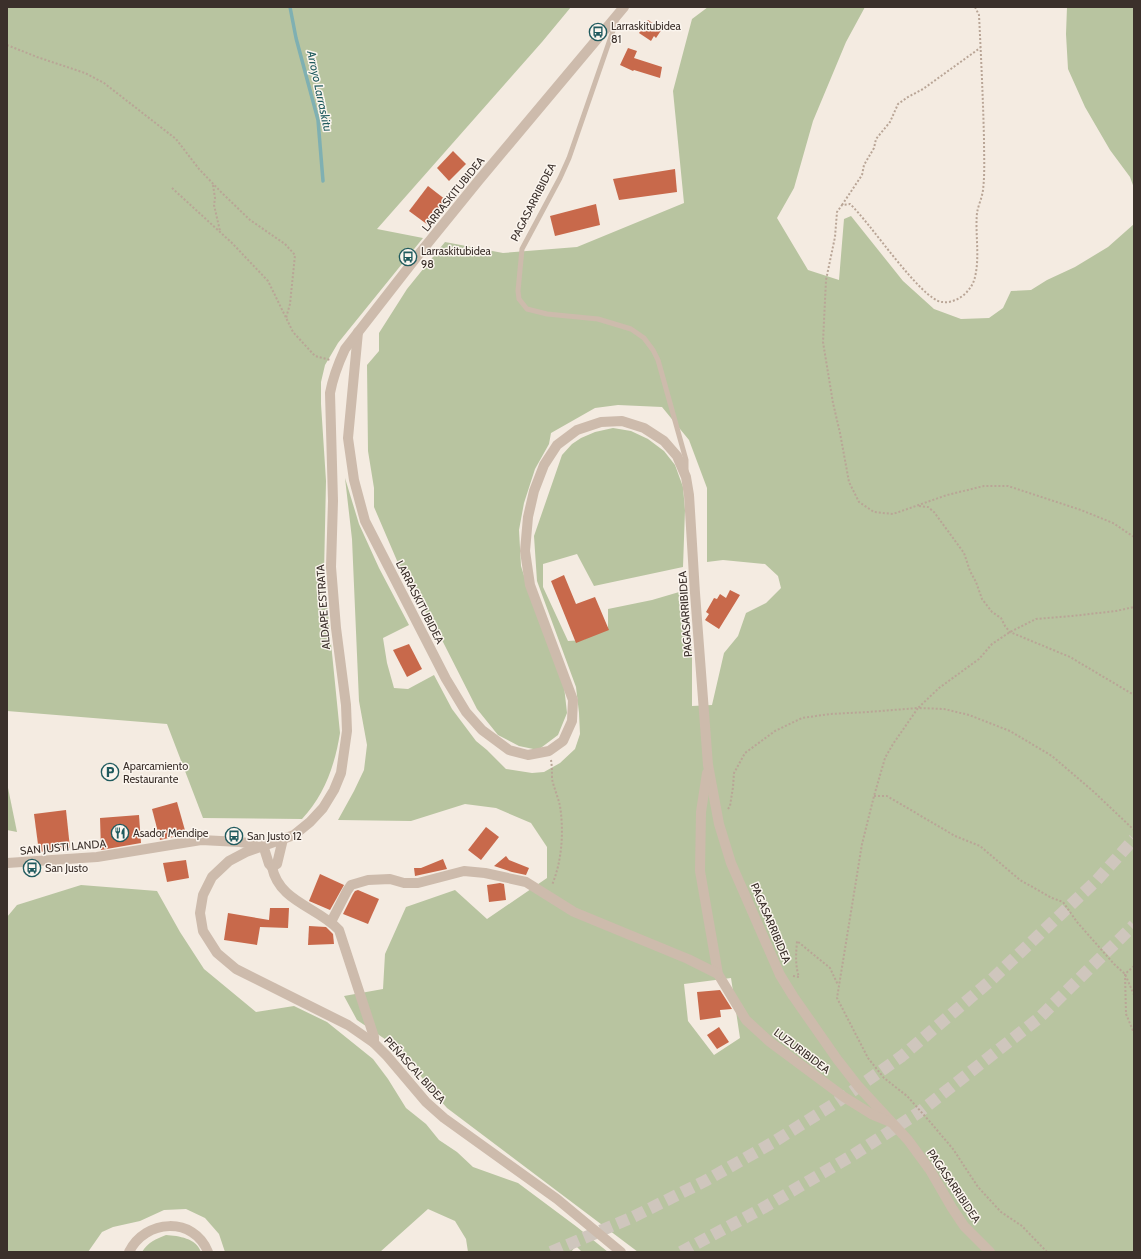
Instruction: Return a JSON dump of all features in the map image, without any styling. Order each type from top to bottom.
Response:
[{"type":"street","name":"LARRASKITUBIDEA","points":[[621,10],[479,180],[358,332],[348,438],[354,480],[365,521],[446,679],[466,712],[482,730],[509,750],[528,755],[549,751],[563,741],[572,721],[573,700],[530,585],[526,551],[528,517],[534,491],[544,465],[557,445],[577,430],[601,422],[622,421],[644,428],[664,441],[677,456],[686,477]]},
{"type":"street","name":"ALDAPE ESTRATA","points":[[263,845],[294,835],[310,822],[323,808],[334,790],[341,773],[345,754],[347,731],[346,705],[336,628],[331,567],[333,501],[330,393],[339,362],[345,349],[358,332]]},
{"type":"street","name":"PAGASARRIBIDEA","points":[[686,477],[708,765],[719,824],[731,863],[780,976],[858,1086],[908,1140],[930,1170],[964,1226],[990,1252]]},
{"type":"street","name":"LUZURIBIDEA","points":[[708,765],[702,812],[700,871],[718,974],[746,1020],[770,1042],[844,1097],[873,1115],[894,1124]]},
{"type":"street","points":[[272,867],[277,864],[283,839]]},
{"type":"street","name":"SAN JUSTI LANDA","points":[[12,863],[96,857],[201,840],[263,845]]},
{"type":"street","points":[[263,845],[272,867],[274,878],[286,892],[316,914],[331,922],[339,930],[374,1037],[374,1043]]},
{"type":"street","name":"PEÑASCAL BIDEA","points":[[263,845],[229,861],[212,877],[203,895],[200,913],[203,931],[217,953],[236,969],[348,1025],[374,1043],[426,1102],[444,1118],[556,1199],[621,1252]]},
{"type":"street","points":[[331,922],[351,885],[368,880],[390,879],[404,883],[418,883],[464,871],[485,873],[526,882],[574,912],[688,959],[718,974]]},
{"type":"street","points":[[129,1252],[133,1244],[143,1234],[157,1228],[173,1225],[198,1235],[206,1246],[208,1252]]},
{"type":"lane","name":"PAGASARRIBIDEA","points":[[621,10],[569,158],[522,249],[518,291],[519,299],[527,309],[547,314],[598,319],[630,329],[644,338],[653,350],[662,373],[686,460],[686,477]]},
{"type":"lane","points":[[7,870],[12,863]]},
{"type":"path","points":[[842,205],[850,204],[859,213],[897,261],[928,294],[941,302],[954,301],[966,293],[975,278],[978,257],[977,214],[983,190],[983,119],[979,15],[975,7]]},
{"type":"path","points":[[7,45],[85,73],[104,83],[176,139],[212,184],[250,220],[285,244],[295,255],[290,304],[286,318]]},
{"type":"path","points":[[980,47],[924,88],[908,96],[898,104],[890,122],[876,139],[874,148],[864,164],[862,175],[837,212],[835,237],[826,280],[823,342],[833,403],[849,482],[859,502],[874,512],[893,514],[947,495],[984,486],[1008,486],[1081,510],[1113,523],[1134,537]]},
{"type":"path","points":[[212,184],[215,198],[214,206],[220,232]]},
{"type":"path","points":[[172,188],[220,232],[268,281],[293,332],[314,356],[339,362]]},
{"type":"path","points":[[917,506],[928,507],[934,512],[952,536],[964,553],[982,598],[992,612],[1001,618],[1004,626],[1010,632],[1070,657],[1134,695]]},
{"type":"path","points":[[1047,1252],[1022,1226],[1001,1212],[978,1187],[953,1149],[931,1123],[907,1096],[884,1078],[868,1058],[837,998],[838,986],[862,844],[874,796],[885,758],[918,708],[940,688],[979,659],[992,644],[1036,618],[1116,611],[1134,606]]},
{"type":"path","points":[[719,824],[730,806],[734,773],[744,753],[775,731],[802,718],[830,714],[918,708],[944,709],[962,714],[1010,732],[1052,756],[1094,792],[1134,830]]},
{"type":"path","points":[[545,894],[552,886],[558,871],[561,854],[560,805],[552,780],[552,764],[549,751]]},
{"type":"path","points":[[874,796],[887,796],[955,836],[980,846],[1020,880],[1062,902],[1077,922],[1114,964],[1125,974],[1134,995]]},
{"type":"path","points":[[780,976],[799,977],[796,969],[795,956],[797,941],[830,968],[838,986]]},
{"type":"path","points":[[1134,966],[1125,974],[1126,1014],[1134,1033]]},
{"type":"green space","points":[[7,7],[571,7],[377,229],[423,238],[338,343],[325,365],[321,382],[326,481],[324,573],[340,733],[332,768],[317,800],[302,819],[203,818],[167,724],[7,711]]},
{"type":"green space","points":[[708,7],[865,7],[846,42],[813,121],[794,188],[777,218],[808,270],[839,280],[844,219],[851,216],[903,281],[934,309],[961,319],[989,318],[1003,308],[1011,291],[1031,290],[1047,280],[1075,267],[1108,247],[1134,224],[1134,1252],[638,1252],[447,1108],[401,1050],[357,1020],[344,996],[383,989],[385,954],[406,907],[455,890],[487,919],[547,878],[547,847],[531,823],[496,808],[465,804],[411,821],[338,820],[364,770],[367,745],[359,701],[352,539],[345,478],[359,524],[379,568],[409,625],[383,638],[387,663],[394,688],[408,689],[434,675],[452,709],[476,741],[506,769],[532,773],[544,772],[560,763],[575,749],[580,734],[576,687],[537,581],[534,536],[562,455],[572,444],[581,438],[595,432],[613,428],[631,431],[648,439],[664,451],[675,465],[683,487],[685,510],[683,567],[594,586],[577,554],[543,564],[543,587],[568,641],[583,640],[608,627],[608,609],[652,600],[686,590],[692,655],[692,706],[712,705],[724,653],[738,636],[746,613],[766,603],[781,588],[778,576],[765,564],[723,560],[707,562],[707,488],[689,440],[662,407],[618,405],[595,408],[551,433],[549,444],[535,469],[524,503],[519,530],[521,566],[530,595],[564,686],[567,713],[558,735],[538,750],[519,746],[498,735],[477,709],[443,642],[401,570],[374,507],[374,488],[368,451],[367,365],[379,351],[379,333],[407,289],[445,242],[503,253],[577,247],[684,203],[673,91],[692,19]],"holes":[[[731,978],[740,1038],[714,1055],[688,1021],[684,984]]]},
{"type":"green space","points":[[1067,7],[1134,7],[1134,188],[1130,177],[1110,150],[1085,107],[1068,69],[1066,34]]},
{"type":"green space","points":[[7,783],[17,832],[7,830]]},
{"type":"green space","points":[[81,885],[157,891],[180,932],[204,969],[256,1012],[294,1006],[327,1022],[373,1059],[388,1079],[406,1108],[426,1124],[439,1140],[457,1152],[473,1167],[518,1183],[608,1252],[582,1252],[576,1246],[571,1252],[468,1252],[466,1239],[455,1221],[428,1209],[380,1252],[225,1252],[219,1234],[205,1218],[186,1209],[164,1210],[140,1221],[113,1227],[102,1232],[88,1252],[7,1252],[7,917],[17,905]]},
{"type":"green space","points":[[166,1235],[181,1237],[191,1241],[199,1247],[201,1252],[142,1252],[150,1243]]},
{"type":"building","points":[[648,20],[662,29],[656,38],[654,36],[651,41],[639,33]]},
{"type":"building","points":[[628,48],[637,51],[634,58],[662,67],[660,78],[634,70],[633,71],[620,65]]},
{"type":"building","points":[[453,151],[466,164],[449,181],[437,168]]},
{"type":"building","points":[[675,169],[677,192],[619,200],[613,179]]},
{"type":"building","points":[[428,186],[446,200],[428,225],[409,211]]},
{"type":"building","points":[[596,204],[600,225],[555,236],[550,216]]},
{"type":"building","points":[[564,575],[576,604],[595,597],[609,630],[576,643],[551,581]]},
{"type":"building","points":[[730,590],[740,595],[719,629],[705,620],[709,614],[706,612],[714,598],[717,599],[720,594],[726,598]]},
{"type":"building","points":[[409,644],[422,669],[407,677],[393,650]]},
{"type":"building","points":[[177,802],[186,834],[160,840],[152,809]]},
{"type":"building","points":[[66,810],[70,848],[39,852],[34,814]]},
{"type":"building","name":"Asador Mendipe","points":[[139,815],[141,843],[101,850],[100,818]]},
{"type":"building","points":[[486,827],[499,837],[481,860],[468,850]]},
{"type":"building","points":[[506,856],[509,860],[529,868],[526,875],[494,866]]},
{"type":"building","points":[[443,859],[447,869],[415,876],[414,868],[421,868]]},
{"type":"building","points":[[186,860],[189,878],[167,882],[163,863]]},
{"type":"building","points":[[320,874],[344,885],[330,910],[309,901]]},
{"type":"building","points":[[500,883],[504,884],[506,900],[489,902],[487,885]]},
{"type":"building","points":[[358,890],[379,899],[368,924],[343,914],[353,894]]},
{"type":"building","points":[[270,908],[289,908],[288,928],[260,927],[257,945],[224,940],[228,913],[269,920]]},
{"type":"building","points":[[309,926],[326,927],[333,934],[334,944],[308,945]]},
{"type":"building","points":[[720,990],[732,1009],[720,1010],[721,1017],[700,1020],[697,992]]},
{"type":"building","points":[[719,1027],[729,1042],[717,1049],[707,1035]]},
{"type":"waterway","name":"Arroyo Larraskitu","points":[[290,7],[296,38],[318,120],[323,181]]},
{"type":"tunnel","points":[[551,1252],[633,1217],[705,1181],[772,1143],[837,1102],[902,1056],[989,982],[1097,880],[1134,839]]},
{"type":"tunnel","points":[[681,1252],[763,1208],[853,1155],[918,1113],[1039,1018],[1134,925]]},
{"type":"place","name":"Larraskitubidea 81","points":[[598,32]]},
{"type":"place","name":"Larraskitubidea 98","points":[[408,257]]},
{"type":"place","name":"Aparcamiento Restaurante","points":[[110,772]]},
{"type":"place","name":"Asador Mendipe","points":[[120,833]]},
{"type":"place","name":"San Justo 12","points":[[234,836]]},
{"type":"place","name":"San Justo","points":[[32,868]]}]
